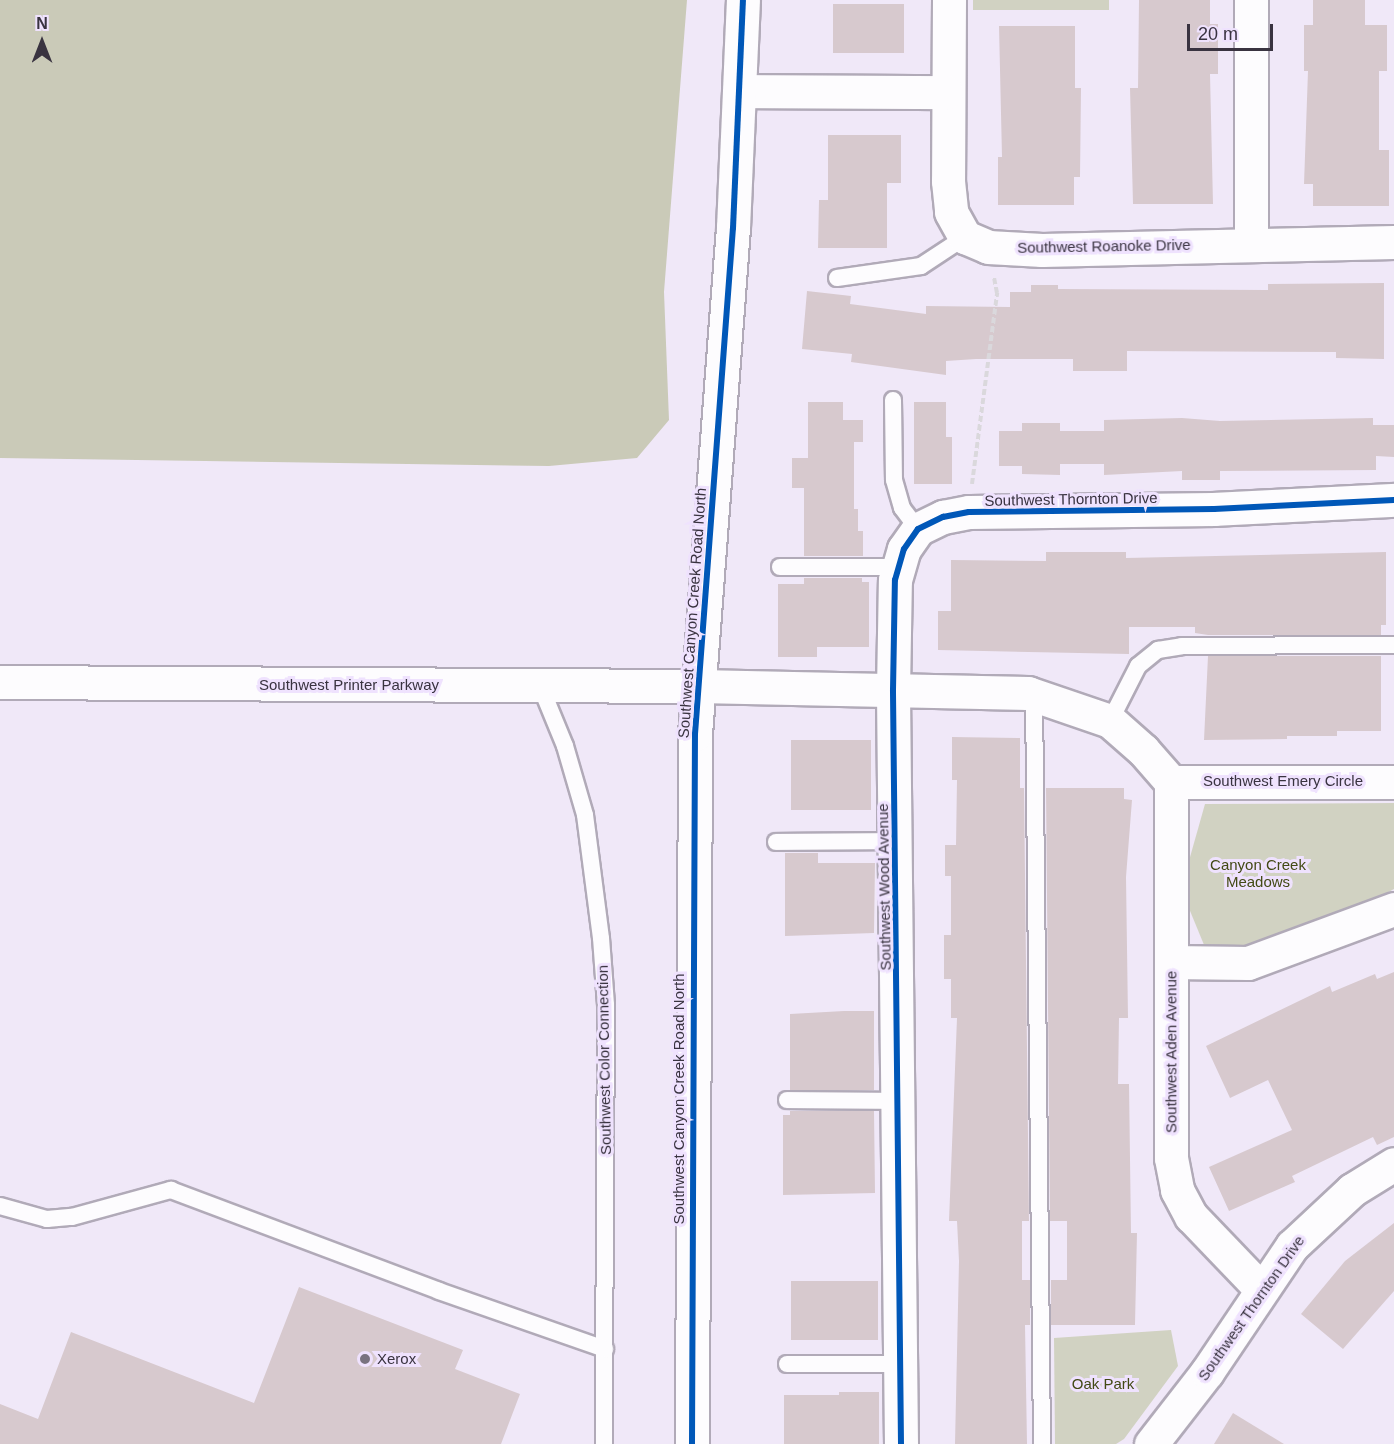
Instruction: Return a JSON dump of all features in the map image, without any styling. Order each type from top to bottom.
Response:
[{"type":"street","name":"Southwest Canyon Creek Road North","points":[[692,1444],[692,892],[698,686],[741,91],[743,0]]},
{"type":"street","points":[[949,0],[946,92],[951,212],[977,242]]},
{"type":"street","points":[[1251,0],[1251,243]]},
{"type":"street","points":[[741,91],[946,92]]},
{"type":"street","name":"Southwest Roanoke Drive","points":[[977,242],[1042,250],[1251,243],[1394,242]]},
{"type":"street","name":"Southwest Thornton Drive","points":[[918,529],[943,517],[969,512],[1226,508],[1394,501]]},
{"type":"street","points":[[893,690],[899,567],[904,549],[918,529]]},
{"type":"street","name":"Southwest Printer Parkway","points":[[0,682],[954,689],[1034,694],[1110,721]]},
{"type":"street","name":"Southwest Wood Avenue","points":[[893,690],[900,1101],[901,1444]]},
{"type":"street","points":[[1110,721],[1143,750],[1172,782]]},
{"type":"street","name":"Southwest Emery Circle","points":[[1172,782],[1394,782]]},
{"type":"street","name":"Southwest Aden Avenue","points":[[1172,782],[1171,1158],[1177,1190],[1191,1216],[1261,1289]]},
{"type":"street","points":[[1172,962],[1248,963],[1394,909]]},
{"type":"street","name":"Southwest Thornton Drive","points":[[1151,1444],[1207,1372],[1261,1289],[1310,1226],[1352,1190],[1394,1164]]},
{"type":"lane","points":[[837,278],[921,266],[977,242]]},
{"type":"lane","points":[[893,400],[894,480],[902,508],[918,529]]},
{"type":"lane","points":[[780,567],[899,567]]},
{"type":"lane","points":[[1110,721],[1138,666],[1158,650],[1182,646],[1394,645]]},
{"type":"lane","name":"Southwest Color Connection","points":[[540,685],[565,746],[585,815],[601,938],[606,1005],[604,1444]]},
{"type":"lane","points":[[1034,694],[1041,1444]]},
{"type":"lane","points":[[776,842],[895,841]]},
{"type":"lane","points":[[787,1100],[900,1101]]},
{"type":"lane","points":[[0,1206],[21,1214],[55,1219],[171,1190],[439,1291],[606,1348]]},
{"type":"lane","points":[[787,1364],[900,1364]]},
{"type":"path","points":[[969,512],[997,293],[977,242]]},
{"type":"green space","points":[[0,0],[687,0],[664,292],[669,420],[637,458],[549,466],[0,458]]},
{"type":"green space","points":[[973,0],[1109,0],[1109,10],[973,10]]},
{"type":"green space","name":"Canyon Creek Meadows","points":[[1394,803],[1394,889],[1329,924],[1209,957],[1181,889],[1205,804]]},
{"type":"green space","name":"Oak Park","points":[[1171,1330],[1178,1366],[1124,1439],[1116,1444],[1055,1444],[1054,1338]]},
{"type":"building","points":[[1139,0],[1210,0],[1210,24],[1218,24],[1218,74],[1210,74],[1213,204],[1133,204],[1130,88],[1138,88]]},
{"type":"building","points":[[1313,0],[1365,0],[1365,25],[1387,25],[1387,71],[1379,71],[1379,150],[1389,150],[1389,206],[1313,206],[1313,184],[1304,184],[1308,71],[1304,71],[1304,25],[1313,25]]},
{"type":"building","points":[[833,4],[904,4],[904,53],[833,53]]},
{"type":"building","points":[[999,26],[1075,26],[1075,88],[1081,88],[1080,177],[1074,177],[1074,205],[998,205],[998,157],[1002,157]]},
{"type":"building","points":[[828,135],[901,135],[901,183],[887,183],[887,248],[818,248],[819,200],[828,200]]},
{"type":"building","points":[[1384,283],[1384,359],[1336,358],[1336,352],[1127,351],[1127,371],[1073,371],[1073,359],[976,359],[946,361],[946,375],[851,362],[852,354],[802,349],[807,291],[851,296],[850,304],[926,314],[926,306],[1010,307],[1010,292],[1031,292],[1031,285],[1058,285],[1058,289],[1268,290],[1268,284]]},
{"type":"building","points":[[808,402],[843,402],[843,420],[863,420],[863,442],[854,442],[854,509],[858,509],[858,531],[863,531],[863,556],[804,556],[804,488],[792,488],[792,458],[808,458]]},
{"type":"building","points":[[914,402],[946,402],[946,437],[952,437],[952,484],[914,484]]},
{"type":"building","points":[[1182,418],[1220,421],[1373,418],[1373,425],[1394,425],[1394,457],[1376,456],[1376,470],[1220,471],[1220,480],[1182,480],[1182,471],[1104,475],[1104,464],[1060,464],[1060,475],[1022,474],[1022,466],[999,466],[999,431],[1022,431],[1022,423],[1060,423],[1060,431],[1104,431],[1104,420]]},
{"type":"building","points":[[1046,552],[1126,552],[1126,558],[1386,552],[1386,625],[1381,625],[1381,635],[1208,635],[1195,633],[1195,627],[1129,627],[1129,654],[938,650],[938,611],[951,611],[951,560],[1046,561]]},
{"type":"building","points":[[804,578],[862,578],[862,582],[869,582],[869,647],[817,647],[817,657],[778,657],[778,584],[804,584]]},
{"type":"building","points":[[1208,656],[1381,656],[1381,731],[1337,731],[1337,736],[1287,736],[1287,739],[1204,740]]},
{"type":"building","points":[[952,737],[1020,738],[1020,788],[1024,788],[1029,1221],[1022,1221],[1022,1280],[1030,1280],[1030,1325],[1025,1325],[1027,1444],[955,1444],[959,1261],[957,1221],[949,1221],[957,1018],[951,1018],[951,979],[944,979],[944,935],[951,935],[951,876],[945,876],[945,845],[956,845],[957,780],[952,780]]},
{"type":"building","points":[[791,740],[871,740],[871,810],[791,810]]},
{"type":"building","points":[[1046,788],[1124,788],[1124,799],[1132,800],[1126,877],[1128,1018],[1119,1018],[1118,1084],[1129,1084],[1131,1233],[1137,1233],[1135,1325],[1051,1325],[1051,1280],[1067,1280],[1067,1221],[1050,1221]]},
{"type":"building","points":[[785,853],[818,853],[818,863],[875,863],[874,933],[785,936]]},
{"type":"building","points":[[1394,972],[1394,1137],[1377,1145],[1373,1137],[1292,1176],[1295,1182],[1229,1211],[1209,1167],[1292,1130],[1268,1080],[1230,1098],[1206,1046],[1330,986],[1332,992],[1375,974],[1377,979]]},
{"type":"building","points":[[874,1011],[874,1090],[790,1090],[790,1014]]},
{"type":"building","points":[[790,1111],[874,1111],[875,1193],[783,1195],[783,1115],[790,1115]]},
{"type":"building","points":[[1394,1223],[1394,1291],[1343,1349],[1301,1314],[1345,1261]]},
{"type":"building","points":[[791,1281],[878,1281],[878,1340],[791,1340]]},
{"type":"building","name":"Xerox","points":[[299,1287],[463,1350],[455,1369],[520,1394],[501,1444],[0,1444],[0,1404],[38,1419],[71,1332],[254,1403]]},
{"type":"building","points":[[839,1392],[879,1392],[879,1444],[784,1444],[784,1395],[839,1395]]},
{"type":"building","points":[[1233,1413],[1284,1444],[1214,1444]]},
{"type":"cycle path","points":[[692,1444],[695,734],[733,228],[743,0]]},
{"type":"cycle path","points":[[901,1444],[893,690],[895,580],[904,549],[918,529],[943,517],[969,512],[1214,509],[1394,500]]},
{"type":"place","name":"Xerox","points":[[365,1359]]}]
